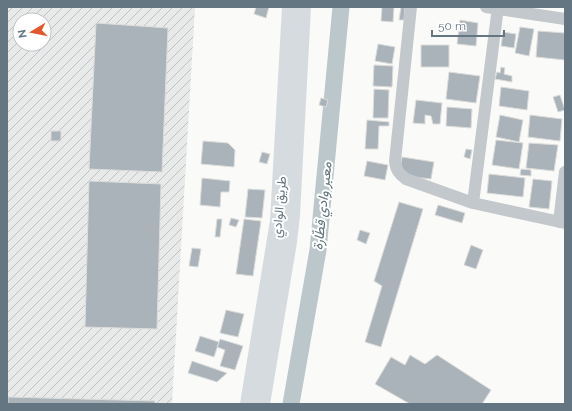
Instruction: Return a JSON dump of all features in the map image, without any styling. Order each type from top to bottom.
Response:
[{"type":"main road","name":"طريق الوادي","points":[[290,7],[295,41]]},
{"type":"main road","name":"طريق الوادي","points":[[262,404],[289,242],[287,189],[295,41],[303,7]]},
{"type":"main road","name":"طريق الوادي","points":[[248,404],[276,242],[287,189]]},
{"type":"street","points":[[411,7],[396,167],[400,175],[406,179],[473,202],[562,223],[565,172]]},
{"type":"street","points":[[473,202],[494,8],[565,19]]},
{"type":"shaded area","points":[[7,7],[195,7],[172,404],[7,404]]},
{"type":"building","points":[[256,7],[269,7],[266,18],[254,14]]},
{"type":"building","points":[[382,7],[394,7],[393,22],[381,21]]},
{"type":"building","points":[[401,7],[405,7],[404,20],[399,20]]},
{"type":"building","points":[[460,20],[478,23],[476,46],[457,44]]},
{"type":"building","points":[[96,23],[168,28],[162,172],[89,169]]},
{"type":"building","points":[[520,27],[534,29],[529,56],[515,53]]},
{"type":"building","points":[[538,31],[565,33],[565,60],[536,57]]},
{"type":"building","points":[[503,32],[516,34],[514,48],[501,46]]},
{"type":"building","points":[[378,44],[395,47],[392,64],[375,61]]},
{"type":"building","points":[[421,45],[449,45],[449,67],[421,67]]},
{"type":"building","points":[[374,65],[393,66],[392,87],[373,86]]},
{"type":"building","points":[[501,67],[505,68],[504,74],[512,76],[512,82],[495,79],[497,72],[500,73]]},
{"type":"building","points":[[449,72],[480,76],[476,103],[446,99]]},
{"type":"building","points":[[501,87],[529,91],[527,110],[499,106]]},
{"type":"building","points":[[374,89],[389,90],[388,118],[373,118]]},
{"type":"building","points":[[560,95],[565,110],[558,112],[553,97]]},
{"type":"building","points":[[321,98],[328,100],[326,107],[319,105]]},
{"type":"building","points":[[416,100],[442,103],[440,124],[433,124],[431,116],[425,115],[425,124],[413,123]]},
{"type":"building","points":[[447,107],[472,109],[471,128],[446,126]]},
{"type":"building","points":[[500,115],[523,120],[519,142],[496,137]]},
{"type":"building","points":[[530,115],[562,119],[560,141],[528,137]]},
{"type":"building","points":[[367,120],[389,122],[389,126],[379,126],[378,149],[365,149]]},
{"type":"building","points":[[51,131],[61,131],[61,141],[51,141]]},
{"type":"building","points":[[496,140],[523,143],[519,169],[492,165]]},
{"type":"building","points":[[203,141],[228,143],[235,150],[234,167],[201,164]]},
{"type":"building","points":[[529,143],[558,145],[554,171],[526,168]]},
{"type":"building","points":[[466,149],[472,150],[470,159],[464,157]]},
{"type":"building","points":[[262,152],[270,154],[267,164],[259,162]]},
{"type":"building","points":[[402,157],[434,162],[431,179],[404,176],[400,169]]},
{"type":"building","points":[[367,161],[388,165],[385,180],[364,176]]},
{"type":"building","points":[[521,169],[531,170],[531,176],[520,175]]},
{"type":"building","points":[[489,174],[525,178],[523,197],[487,193]]},
{"type":"building","points":[[202,178],[230,181],[229,192],[221,192],[220,207],[200,205]]},
{"type":"building","points":[[533,179],[552,181],[549,209],[529,207]]},
{"type":"building","points":[[89,181],[161,184],[157,329],[85,327]]},
{"type":"building","points":[[248,189],[265,190],[262,218],[245,217]]},
{"type":"building","points":[[399,202],[423,209],[381,347],[365,342],[382,286],[374,281]]},
{"type":"building","points":[[438,205],[465,213],[462,223],[435,215]]},
{"type":"building","points":[[231,218],[239,220],[236,227],[229,225]]},
{"type":"building","points":[[217,219],[222,219],[220,237],[215,237]]},
{"type":"building","points":[[244,219],[261,221],[253,276],[236,274]]},
{"type":"building","points":[[360,230],[370,233],[366,244],[357,240]]},
{"type":"building","points":[[471,245],[483,250],[476,269],[464,265]]},
{"type":"building","points":[[192,248],[201,249],[198,267],[189,266]]},
{"type":"building","points":[[226,310],[244,314],[238,337],[220,333]]},
{"type":"building","points":[[200,336],[219,342],[214,357],[195,351]]},
{"type":"building","points":[[220,339],[243,346],[235,370],[220,366],[225,350],[217,347]]},
{"type":"building","points":[[410,355],[425,364],[437,355],[491,390],[482,404],[410,404],[375,384],[391,357],[405,365]]},
{"type":"building","points":[[192,361],[227,373],[217,382],[188,373]]},
{"type":"building","points":[[8,397],[155,401],[155,404],[8,404]]},
{"type":"waterway","name":"معبر وادي قطّارة","points":[[291,404],[318,250],[341,7]]}]
